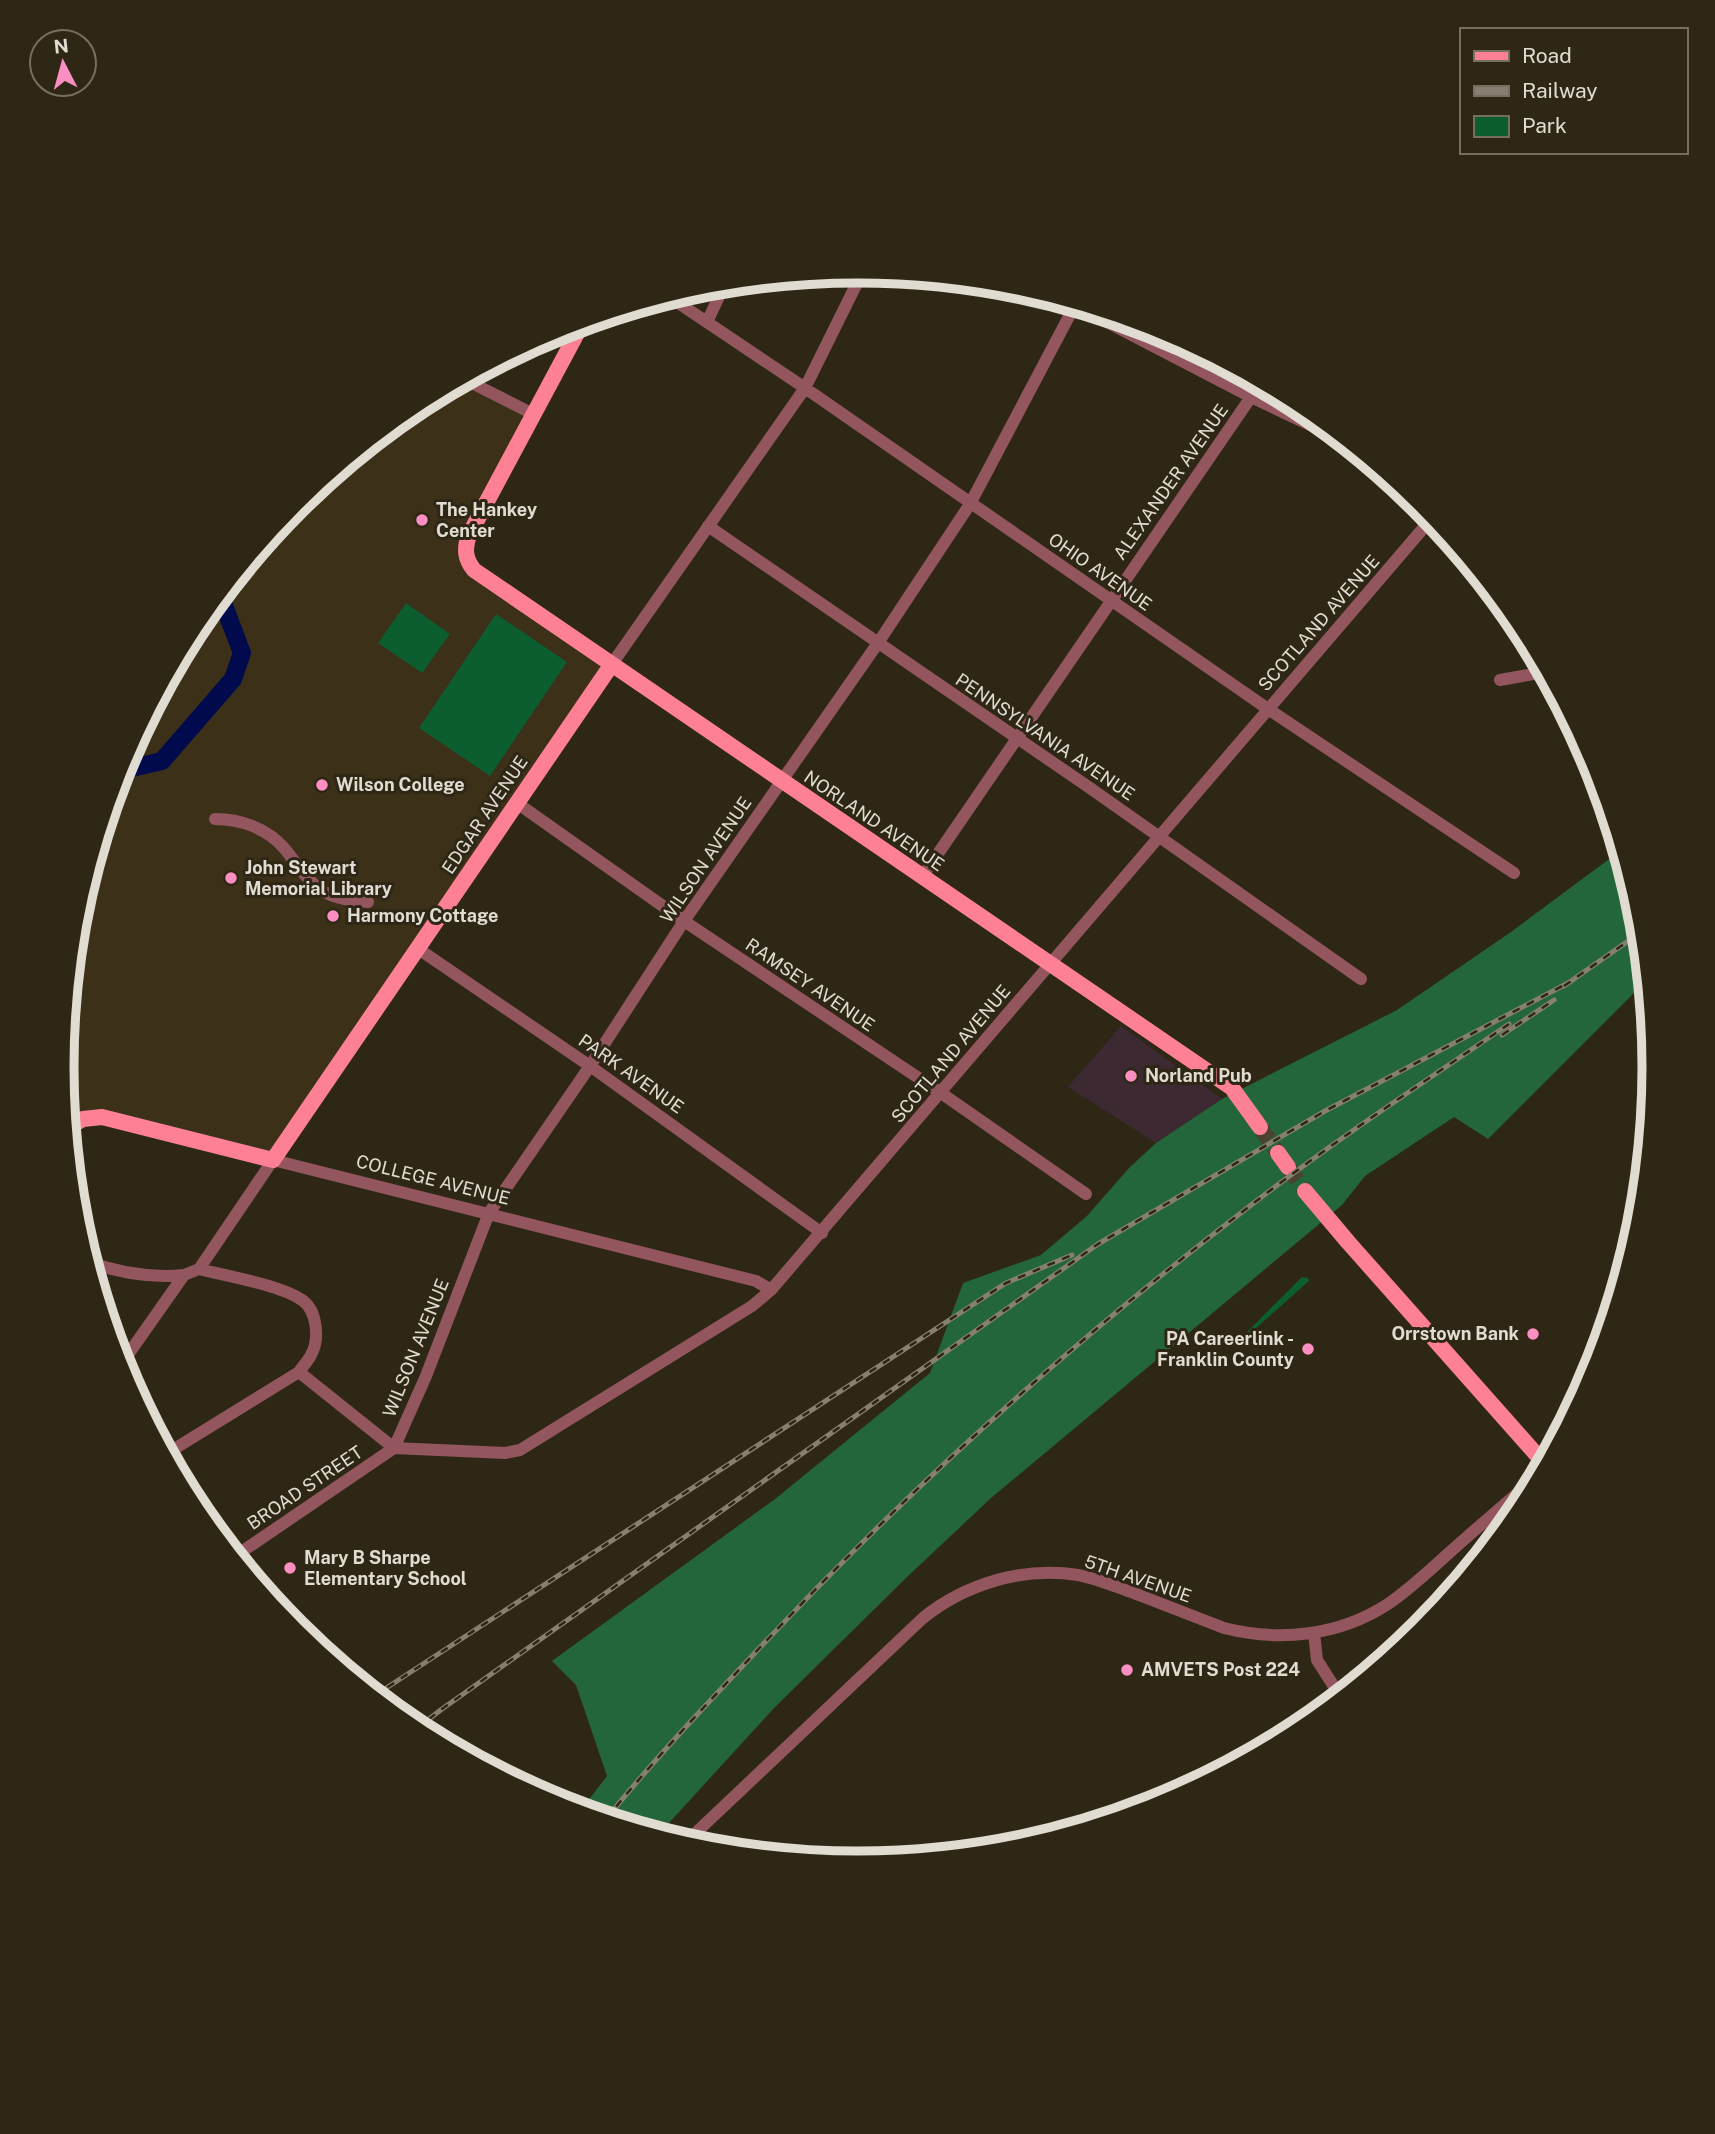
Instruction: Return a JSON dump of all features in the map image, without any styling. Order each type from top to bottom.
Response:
[{"type":"main road","points":[[533,414],[575,336]]},
{"type":"main road","name":"NORLAND AVENUE","points":[[533,414],[466,543],[465,551],[469,564],[479,575],[1232,1088],[1260,1127]]},
{"type":"main road","name":"EDGAR AVENUE","points":[[273,1160],[612,664]]},
{"type":"main road","name":"COLLEGE AVENUE","points":[[76,1123],[96,1117],[109,1119],[273,1160]]},
{"type":"main road","points":[[1306,1191],[1339,1232],[1538,1456]]},
{"type":"street","name":"EDGAR AVENUE","points":[[612,664],[805,388],[857,283]]},
{"type":"street","points":[[707,322],[719,296]]},
{"type":"street","name":"OHIO AVENUE","points":[[680,304],[1268,709],[1514,873]]},
{"type":"street","name":"WILSON AVENUE","points":[[394,1448],[426,1376],[489,1213],[590,1066],[684,921],[878,643],[970,504],[1070,313]]},
{"type":"street","points":[[1119,328],[1301,421]]},
{"type":"street","points":[[474,384],[533,414]]},
{"type":"street","name":"ALEXANDER AVENUE","points":[[922,877],[1254,391]]},
{"type":"street","name":"PENNSYLVANIA AVENUE","points":[[708,526],[1160,837],[1361,979]]},
{"type":"street","name":"SCOTLAND AVENUE","points":[[394,1448],[505,1453],[520,1450],[752,1306],[771,1290],[1425,526]]},
{"type":"street","points":[[1500,680],[1535,674]]},
{"type":"street","name":"RAMSEY AVENUE","points":[[517,803],[684,921],[1086,1194]]},
{"type":"street","points":[[215,819],[236,820],[261,830],[281,845],[321,890],[342,899],[368,902]]},
{"type":"street","name":"PARK AVENUE","points":[[417,948],[590,1066],[822,1233]]},
{"type":"street","name":"EDGAR AVENUE","points":[[199,1269],[273,1160]]},
{"type":"street","name":"COLLEGE AVENUE","points":[[273,1160],[756,1281],[771,1290]]},
{"type":"street","points":[[99,1264],[165,1277],[184,1275],[199,1269],[288,1292],[305,1301],[313,1314],[316,1333],[313,1353],[299,1372],[174,1449]]},
{"type":"street","points":[[128,1354],[184,1275]]},
{"type":"street","points":[[299,1372],[394,1448]]},
{"type":"street","name":"BROAD STREET","points":[[242,1552],[394,1448]]},
{"type":"street","name":"5TH AVENUE","points":[[695,1834],[923,1618],[935,1608],[981,1585],[1027,1574],[1079,1575],[1239,1632],[1277,1636],[1314,1633],[1357,1620],[1396,1598],[1513,1497]]},
{"type":"street","points":[[1314,1633],[1317,1660],[1335,1689]]},
{"type":"shaded area","name":"Wilson College","points":[[474,384],[533,414],[466,558],[612,664],[273,1160],[109,1119],[76,1126],[75,1016],[80,965],[100,864],[115,815],[154,720],[179,675],[206,631],[268,550],[303,513],[380,445],[422,415]]},
{"type":"shaded area","points":[[1121,1026],[1222,1099],[1156,1143],[1068,1087]]},
{"type":"green space","points":[[406,603],[450,634],[422,673],[378,643]]},
{"type":"green space","points":[[496,614],[567,662],[490,776],[419,728]]},
{"type":"green space","points":[[1613,856],[1626,914],[1637,990],[1488,1139],[1454,1117],[1365,1176],[1342,1205],[991,1498],[774,1708],[666,1827],[587,1802],[607,1776],[576,1685],[552,1661],[775,1499],[930,1373],[963,1283],[1041,1255],[1087,1216],[1129,1168],[1156,1143],[1222,1099],[1397,1010],[1511,932]]},
{"type":"green space","points":[[1302,1277],[1308,1278],[1309,1281],[1245,1338],[1243,1336]]},
{"type":"waterway","points":[[133,768],[162,761],[233,679],[242,653],[224,606]]},
{"type":"tunnel","points":[[1260,1127],[1278,1153]]},
{"type":"tunnel","points":[[1288,1167],[1305,1191]]},
{"type":"railway","points":[[1564,986],[1630,939]]},
{"type":"railway","points":[[426,1721],[1098,1244],[1325,1111],[1570,982]]},
{"type":"railway","points":[[1502,1035],[1554,1000]]},
{"type":"railway","points":[[612,1811],[733,1676],[868,1536],[1052,1367],[1180,1260],[1278,1185],[1376,1114],[1509,1024]]},
{"type":"railway","points":[[382,1691],[1006,1283],[1072,1255]]},
{"type":"place","name":"The Hankey Center","points":[[422,520]]},
{"type":"place","name":"Wilson College","points":[[322,785]]},
{"type":"place","name":"John Stewart Memorial Library","points":[[231,878]]},
{"type":"place","name":"Harmony Cottage","points":[[333,916]]},
{"type":"place","name":"Norland Pub","points":[[1131,1076]]},
{"type":"place","name":"Orrstown Bank","points":[[1533,1334]]},
{"type":"place","name":"PA Careerlink - Franklin County","points":[[1308,1349]]},
{"type":"place","name":"Mary B Sharpe Elementary School","points":[[290,1568]]},
{"type":"place","name":"AMVETS Post 224","points":[[1127,1670]]}]
